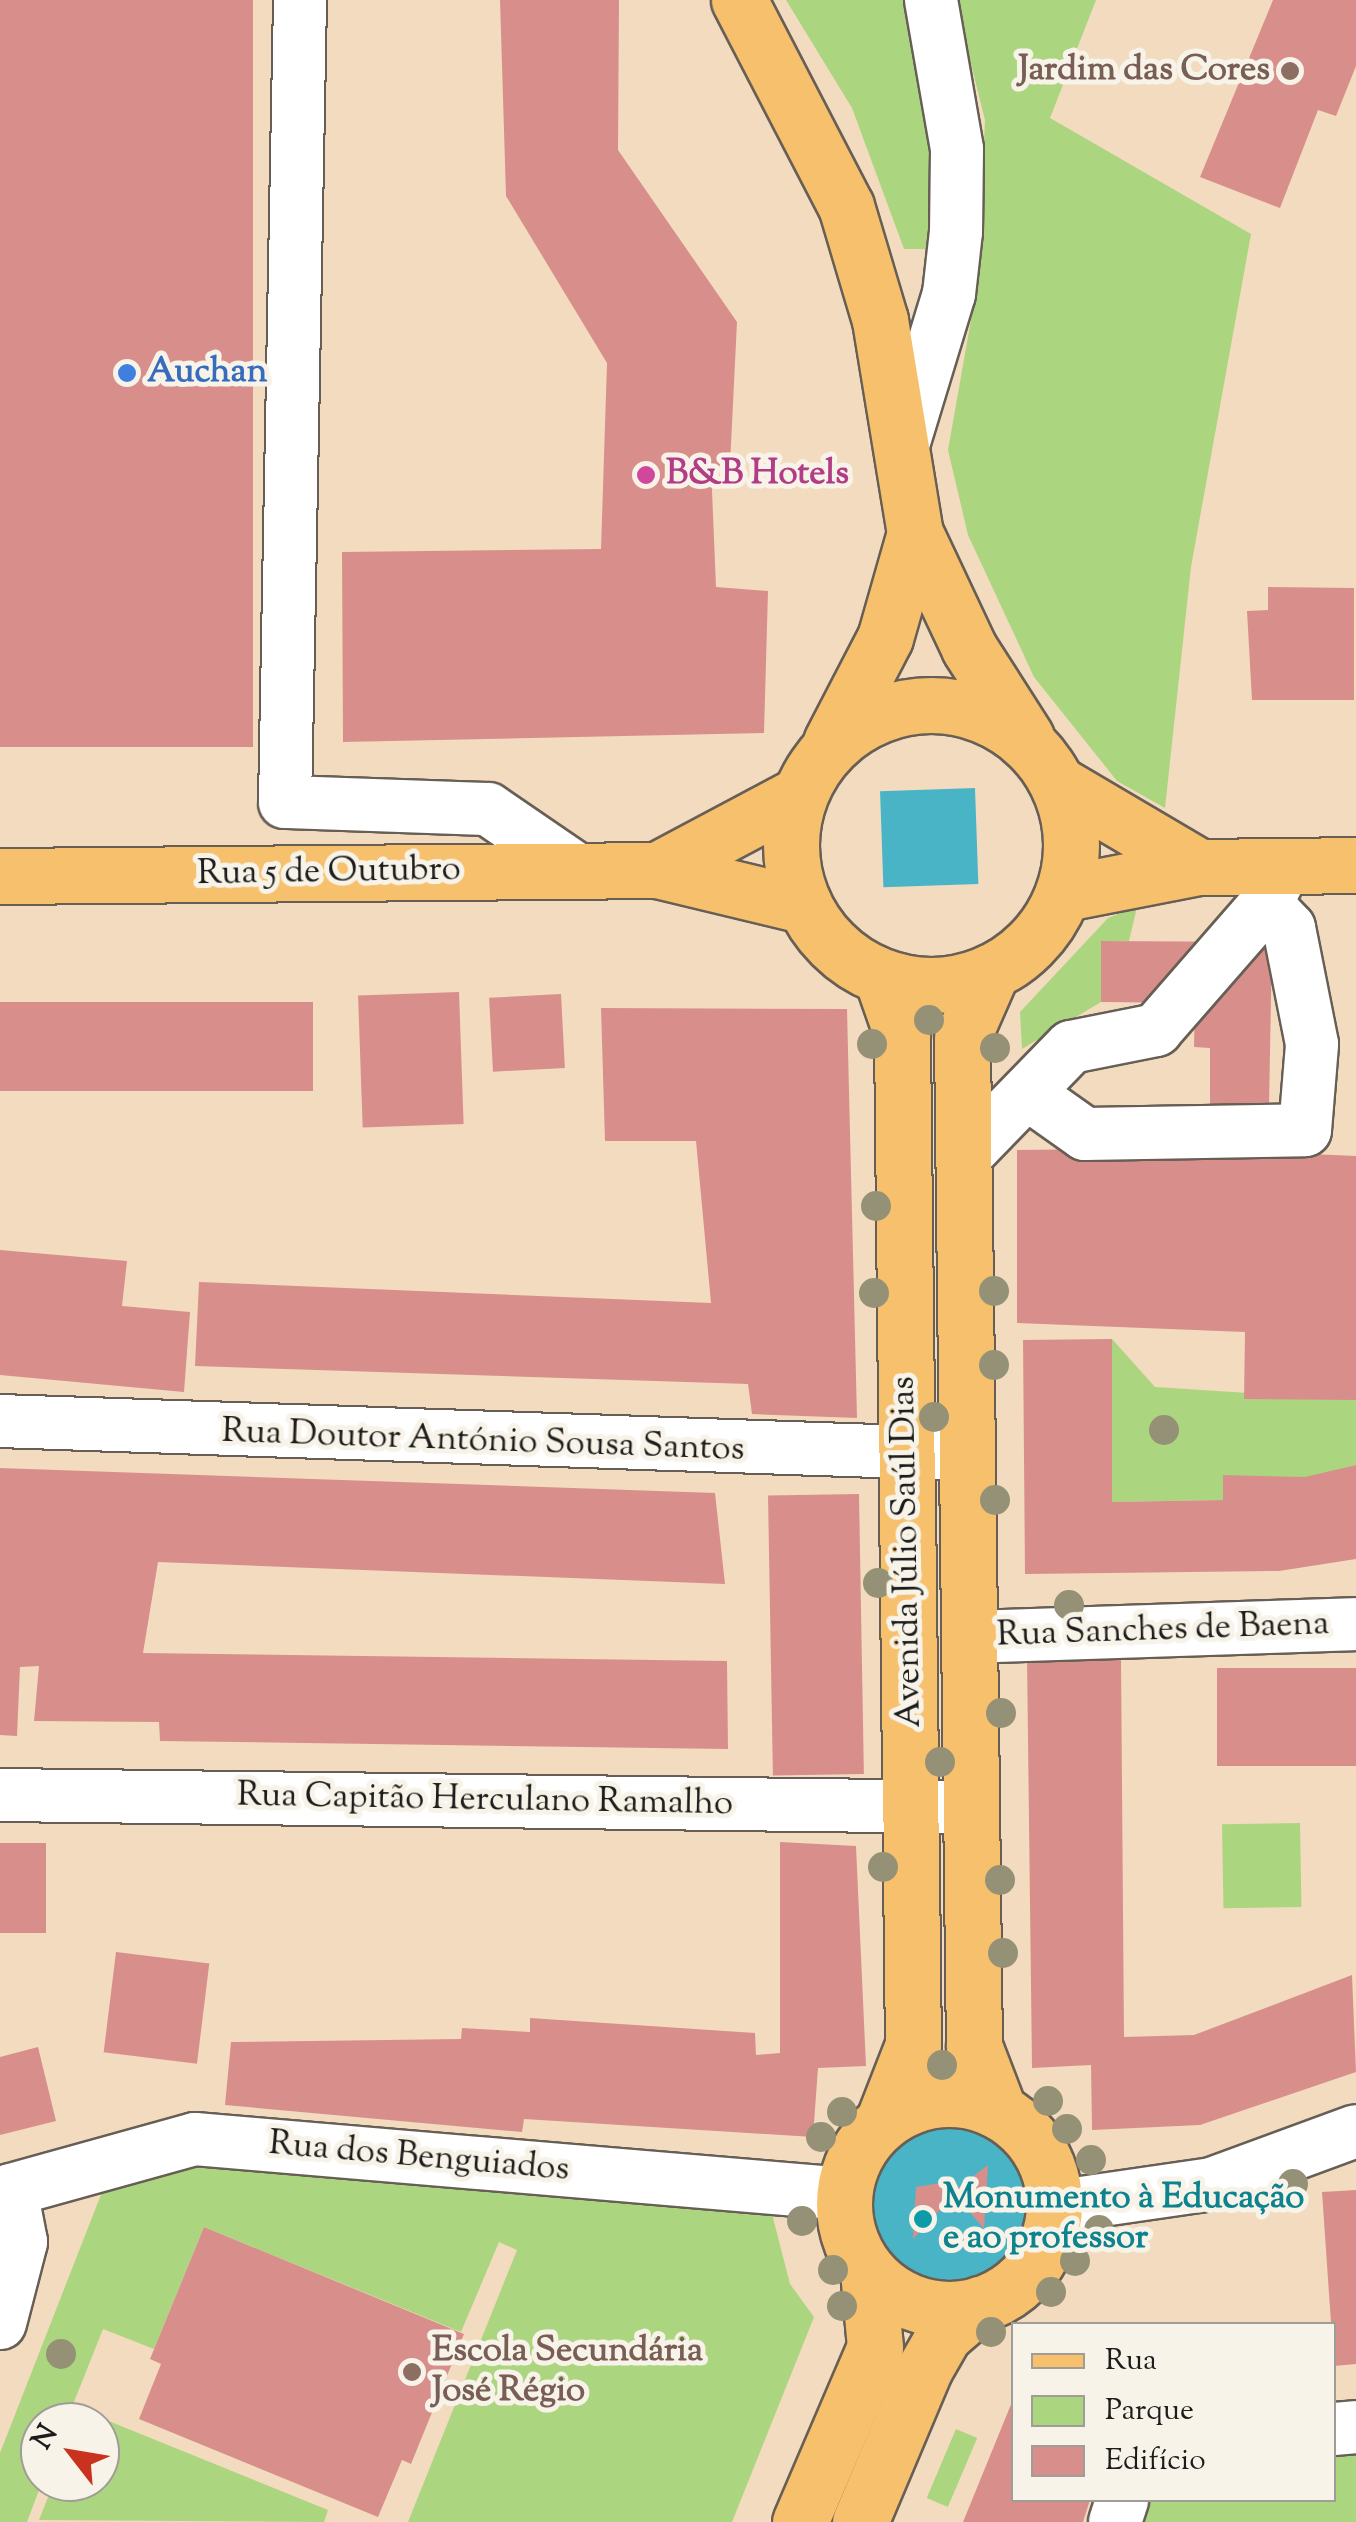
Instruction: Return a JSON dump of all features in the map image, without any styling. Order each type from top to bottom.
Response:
[{"type":"main road","points":[[739,0],[846,206],[903,445],[915,533],[969,648],[1060,785],[1073,838],[1064,893],[1036,941],[992,974],[938,987],[882,978],[836,950],[803,905],[790,851],[798,796],[885,638],[915,533]]},
{"type":"main road","points":[[827,748],[872,716],[926,703],[980,711],[1028,740]]},
{"type":"main road","points":[[1060,785],[1199,867],[1276,885],[1356,864]]},
{"type":"main road","name":"Rua 5 de Outubro","points":[[657,870],[798,796]]},
{"type":"main road","points":[[1064,893],[1199,867]]},
{"type":"main road","name":"Rua 5 de Outubro","points":[[0,876],[657,870],[803,905]]},
{"type":"main road","name":"Avenida Júlio Saúl Dias","points":[[992,974],[962,1039],[974,2046],[999,2111]]},
{"type":"main road","name":"Avenida Júlio Saúl Dias","points":[[882,978],[902,1035],[913,2045],[883,2122]]},
{"type":"main road","points":[[800,2522],[874,2346],[868,2271],[850,2240],[845,2194],[857,2154],[883,2122],[939,2099],[999,2111],[1040,2151],[1054,2207],[1036,2262],[944,2334],[925,2368],[860,2522]]},
{"type":"main road","points":[[868,2271],[919,2304],[980,2304]]},
{"type":"street","points":[[300,0],[285,802],[488,809],[580,871]]},
{"type":"street","points":[[903,445],[949,294],[956,232],[957,148],[931,0]]},
{"type":"street","points":[[1027,1093],[1085,1134],[1305,1130],[1312,1044],[1289,928],[1276,885]]},
{"type":"street","points":[[963,1158],[1072,1047],[1156,1030],[1276,885]]},
{"type":"street","name":"Rua Doutor António Sousa Santos","points":[[0,1421],[966,1454]]},
{"type":"street","name":"Rua Sanches de Baena","points":[[969,1637],[1356,1624]]},
{"type":"street","name":"Rua Capitão Herculano Ramalho","points":[[0,1795],[970,1807]]},
{"type":"street","points":[[1054,2207],[1212,2184],[1356,2131]]},
{"type":"street","name":"Rua dos Benguiados","points":[[6,2191],[195,2139],[845,2194]]},
{"type":"street","points":[[0,2323],[21,2242],[6,2191]]},
{"type":"green space","points":[[786,0],[906,0],[936,144],[929,249],[904,249],[852,108]]},
{"type":"green space","points":[[955,0],[1096,0],[1050,118],[1251,234],[1191,567],[1165,808],[1117,781],[1034,677],[968,535],[948,450],[978,280],[985,120]]},
{"type":"green space","points":[[1137,907],[1129,941],[1101,941],[1101,1002],[1022,1049],[1020,1012],[1108,918]]},
{"type":"green space","points":[[1112,1339],[1155,1387],[1356,1400],[1356,1465],[1223,1500],[1112,1502]]},
{"type":"green space","points":[[1300,1823],[1301,1907],[1223,1908],[1222,1824]]},
{"type":"green space","name":"Escola Secundária José Régio","points":[[200,2165],[772,2214],[790,2284],[814,2317],[732,2522],[408,2522],[517,2250],[499,2242],[461,2332],[204,2227],[154,2349],[103,2329],[74,2402],[20,2402],[20,2502],[34,2502],[27,2522],[0,2522],[0,2453],[102,2192],[163,2168]]},
{"type":"green space","points":[[120,2426],[328,2510],[324,2522],[39,2520],[46,2502],[120,2502]]},
{"type":"green space","points":[[956,2429],[977,2438],[948,2507],[927,2498]]},
{"type":"green space","points":[[1356,2450],[1356,2522],[1124,2522],[1132,2502],[1336,2502],[1336,2451]]},
{"type":"water","points":[[975,788],[978,884],[883,887],[880,791]]},
{"type":"water","points":[[948,2124],[979,2130],[1005,2148],[1023,2174],[1029,2205],[1023,2236],[1005,2262],[979,2280],[948,2286],[917,2280],[891,2262],[873,2236],[867,2205],[873,2174],[891,2148],[917,2130]]},
{"type":"building","name":"Auchan","points":[[0,0],[253,0],[253,747],[0,747]]},
{"type":"building","points":[[500,0],[619,0],[618,150],[737,322],[730,465],[711,466],[716,587],[768,591],[764,733],[343,742],[342,552],[601,549],[607,363],[506,196]]},
{"type":"building","name":"Jardim das Cores","points":[[1273,0],[1356,0],[1356,66],[1336,116],[1318,110],[1280,208],[1200,177]]},
{"type":"building","points":[[1268,587],[1354,588],[1354,700],[1252,700],[1247,611],[1268,610]]},
{"type":"building","points":[[1101,941],[1272,942],[1269,1108],[1222,1150],[1356,1156],[1356,1400],[1244,1399],[1245,1332],[1017,1323],[1017,1150],[1101,1149],[1101,1106],[1210,1107],[1210,1048],[1194,1047],[1195,1003],[1101,1002]]},
{"type":"building","points":[[459,992],[464,1124],[363,1127],[358,996]]},
{"type":"building","points":[[561,994],[565,1068],[493,1072],[489,998]]},
{"type":"building","points":[[0,1002],[313,1002],[313,1091],[0,1091]]},
{"type":"building","points":[[601,1008],[847,1009],[857,1418],[752,1414],[748,1384],[195,1366],[199,1282],[711,1303],[696,1141],[605,1141]]},
{"type":"building","points":[[0,1250],[127,1261],[122,1306],[190,1312],[184,1392],[0,1375]]},
{"type":"building","points":[[1112,1339],[1112,1502],[1223,1500],[1223,1475],[1305,1477],[1356,1465],[1356,1559],[1279,1571],[1025,1574],[1023,1340]]},
{"type":"building","points":[[0,1468],[715,1493],[725,1584],[158,1562],[143,1653],[727,1661],[728,1749],[160,1741],[159,1722],[34,1721],[39,1666],[20,1667],[17,1736],[0,1735]]},
{"type":"building","points":[[859,1494],[864,1774],[773,1776],[768,1496]]},
{"type":"building","points":[[1027,1657],[1121,1658],[1124,2037],[1194,2035],[1352,1975],[1356,2072],[1200,2125],[1092,2130],[1091,2065],[1032,2068]]},
{"type":"building","points":[[1217,1668],[1356,1668],[1356,1766],[1217,1766]]},
{"type":"building","points":[[780,1842],[856,1846],[866,2066],[818,2068],[813,2137],[524,2119],[522,2132],[225,2105],[231,2042],[461,2039],[462,2028],[530,2032],[530,2018],[755,2033],[756,2055],[780,2053]]},
{"type":"building","points":[[0,1843],[46,1843],[46,1933],[0,1933]]},
{"type":"building","points":[[116,1952],[209,1963],[197,2064],[104,2052]]},
{"type":"building","points":[[38,2047],[56,2121],[0,2135],[0,2057]]},
{"type":"building","name":"Monumento à Educação e ao professor","points":[[988,2165],[984,2229],[953,2192]]},
{"type":"building","name":"Monumento à Educação e ao professor","points":[[941,2183],[951,2198],[913,2239],[916,2187]]},
{"type":"building","points":[[1356,2190],[1356,2364],[1336,2366],[1336,2322],[1331,2322],[1322,2192]]},
{"type":"building","points":[[204,2227],[464,2334],[411,2464],[402,2460],[378,2517],[139,2419],[161,2364],[150,2359]]},
{"type":"building","points":[[1011,2404],[1011,2502],[1089,2502],[1083,2522],[963,2522]]},
{"type":"place","name":"Jardim das Cores","points":[[1290,71]]},
{"type":"place","name":"Auchan","points":[[127,373]]},
{"type":"place","name":"B&B Hotels","points":[[646,475]]},
{"type":"place","name":"Monumento à Educação e ao professor","points":[[923,2219]]},
{"type":"place","name":"Escola Secundária José Régio","points":[[412,2372]]}]
